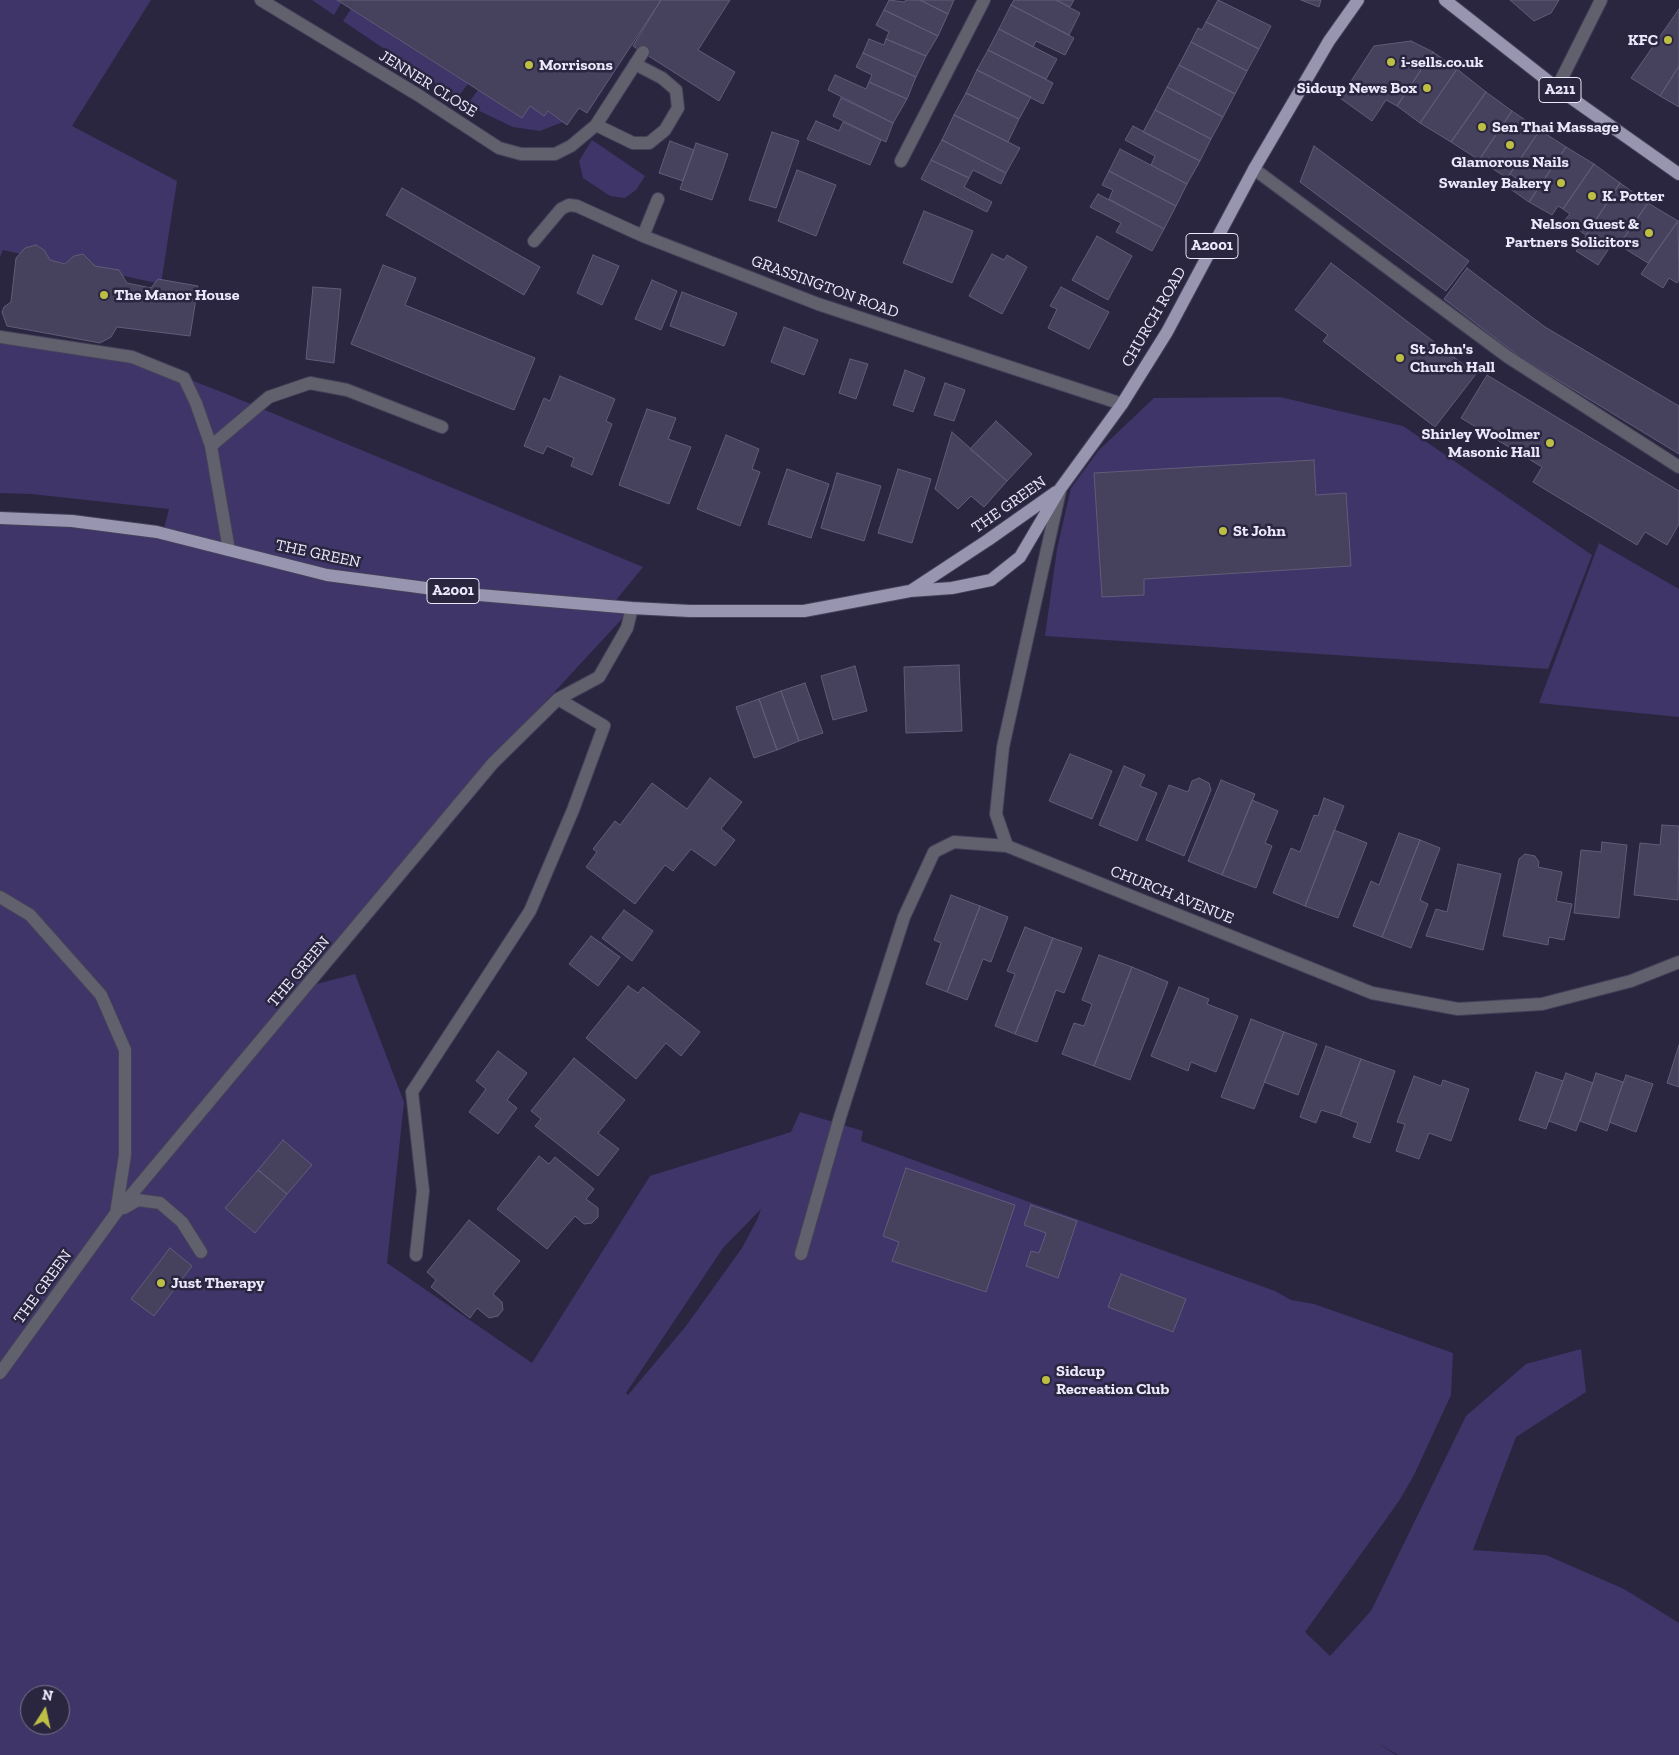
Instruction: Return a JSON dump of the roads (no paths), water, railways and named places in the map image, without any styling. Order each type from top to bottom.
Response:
[{"type":"main road","name":"CHURCH ROAD","points":[[1060,489],[1122,404],[1167,332],[1254,169],[1329,41],[1358,0]]},
{"type":"main road","name":"A211","points":[[1445,0],[1557,88],[1679,174]]},
{"type":"main road","name":"THE GREEN","points":[[910,591],[988,540],[1060,489]]},
{"type":"main road","name":"THE GREEN","points":[[0,518],[72,521],[157,532],[327,575],[479,594],[632,608],[690,611],[804,612],[910,591],[952,588],[991,580],[1020,557],[1060,489]]},
{"type":"street","name":"JENNER CLOSE","points":[[261,0],[418,94],[499,148],[536,155],[555,154],[571,146],[596,125],[643,52]]},
{"type":"street","points":[[901,161],[984,0]]},
{"type":"street","points":[[1557,88],[1601,0]]},
{"type":"street","points":[[596,125],[633,143],[649,143],[665,130],[678,108],[676,90],[662,78],[636,64]]},
{"type":"street","points":[[1254,169],[1508,357],[1679,467]]},
{"type":"street","points":[[643,236],[658,199]]},
{"type":"street","name":"GRASSINGTON ROAD","points":[[534,241],[554,216],[569,205],[578,206],[643,236],[818,304],[1122,404]]},
{"type":"street","points":[[0,337],[132,357],[184,378],[196,403],[211,446],[229,550]]},
{"type":"street","points":[[211,446],[269,397],[310,383],[347,390],[442,427]]},
{"type":"street","points":[[1007,846],[996,814],[1004,747],[1060,489]]},
{"type":"street","name":"THE GREEN","points":[[0,1373],[116,1214],[493,763],[558,699],[599,677],[627,628],[632,608]]},
{"type":"street","points":[[416,1256],[423,1191],[412,1092],[530,911],[573,810],[604,726],[558,699]]},
{"type":"street","name":"CHURCH AVENUE","points":[[802,1254],[840,1117],[904,918],[934,852],[954,842],[1007,846],[1372,993],[1458,1009],[1542,1004],[1631,981],[1679,962]]},
{"type":"street","points":[[0,897],[30,915],[102,995],[125,1050],[125,1155],[116,1214]]},
{"type":"street","points":[[116,1214],[138,1200],[160,1204],[182,1222],[201,1252]]},
{"type":"place","name":"KFC","points":[[1668,40]]},
{"type":"place","name":"i-sells.co.uk","points":[[1391,62]]},
{"type":"place","name":"Morrisons","points":[[529,65]]},
{"type":"place","name":"Sidcup News Box","points":[[1427,88]]},
{"type":"place","name":"Sen Thai Massage","points":[[1482,127]]},
{"type":"place","name":"Glamorous Nails","points":[[1510,145]]},
{"type":"place","name":"Swanley Bakery","points":[[1561,183]]},
{"type":"place","name":"K. Potter","points":[[1592,196]]},
{"type":"place","name":"Nelson Guest & Partners Solicitors","points":[[1649,233]]},
{"type":"place","name":"The Manor House","points":[[104,295]]},
{"type":"place","name":"St John's Church Hall","points":[[1400,358]]},
{"type":"place","name":"Shirley Woolmer Masonic Hall","points":[[1550,443]]},
{"type":"place","name":"St John","points":[[1223,531]]},
{"type":"place","name":"Just Therapy","points":[[161,1283]]},
{"type":"place","name":"Sidcup Recreation Club","points":[[1046,1380]]}]
